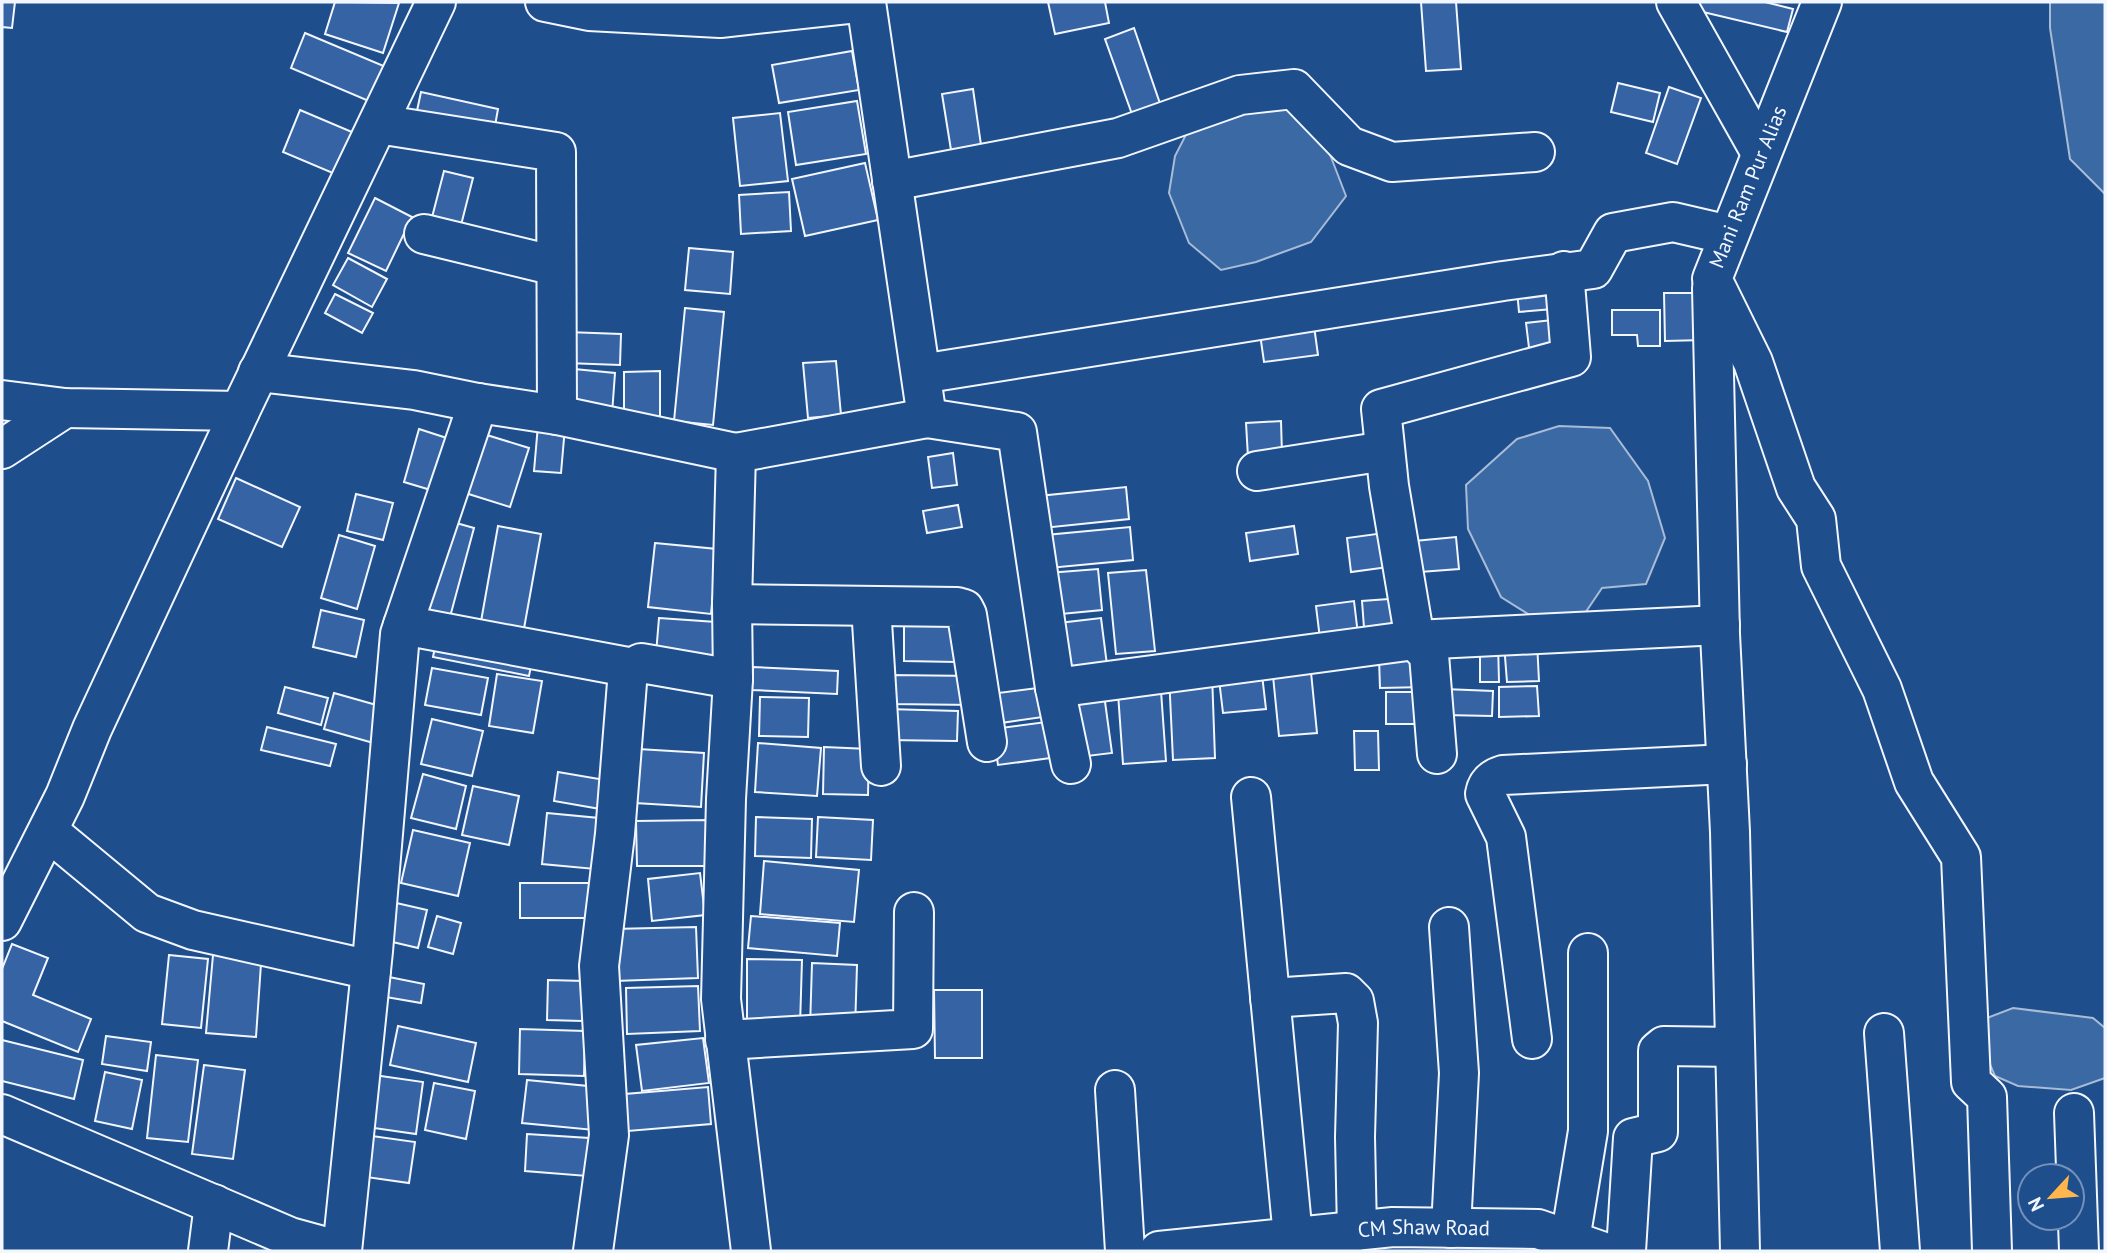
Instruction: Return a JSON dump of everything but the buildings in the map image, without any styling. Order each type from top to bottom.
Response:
[{"type":"street","points":[[2,920],[65,796],[92,730],[258,372],[436,2]]},
{"type":"street","points":[[545,2],[589,11],[720,18],[866,2],[927,418]]},
{"type":"street","points":[[1676,2],[1761,153]]},
{"type":"street","name":"Mani Ram Pur Alias","points":[[1822,2],[1712,279],[1754,362],[1796,488],[1816,519],[1821,566],[1882,690],[1914,782],[1961,857],[1971,1082],[1987,1097],[1992,1251]]},
{"type":"street","points":[[892,181],[1118,138],[1240,95],[1294,89],[1349,146],[1392,162],[1535,152]]},
{"type":"street","points":[[378,124],[556,152],[557,415]]},
{"type":"street","points":[[921,374],[1564,271],[1593,269],[1614,233],[1673,222],[1729,235]]},
{"type":"street","points":[[424,234],[556,266]]},
{"type":"street","points":[[1437,754],[1429,655],[1415,640],[1381,410],[1571,357],[1564,271]]},
{"type":"street","points":[[1712,279],[1740,1251]]},
{"type":"street","points":[[258,372],[414,390],[557,415],[736,453],[927,418],[1017,432],[1055,688],[1071,764]]},
{"type":"street","points":[[2,400],[65,408],[240,411]]},
{"type":"street","points":[[2,1114],[290,1237],[342,1251],[403,625],[478,403]]},
{"type":"street","points":[[2,449],[65,408]]},
{"type":"street","points":[[1257,471],[1385,451]]},
{"type":"street","points":[[736,453],[733,679],[726,799],[721,999],[751,1251]]},
{"type":"street","points":[[732,604],[964,609],[987,742]]},
{"type":"street","points":[[871,606],[881,766]]},
{"type":"street","points":[[403,625],[632,668]]},
{"type":"street","points":[[1055,688],[1415,640],[1720,625]]},
{"type":"street","points":[[593,1251],[609,1135],[598,967],[615,834],[628,670],[641,663],[733,679]]},
{"type":"street","points":[[1532,1039],[1506,837],[1485,794],[1486,787],[1493,778],[1503,775],[1727,764]]},
{"type":"street","points":[[1251,797],[1293,1237]]},
{"type":"street","points":[[47,831],[147,913],[193,930],[371,970]]},
{"type":"street","points":[[725,1041],[912,1029],[914,912]]},
{"type":"street","points":[[1449,928],[1459,1073],[1451,1228]]},
{"type":"street","points":[[1585,1246],[1588,953]]},
{"type":"street","points":[[1270,998],[1346,993],[1354,1001],[1358,1023],[1355,1137],[1357,1231]]},
{"type":"street","points":[[1884,1033],[1900,1251]]},
{"type":"street","points":[[1626,1251],[1633,1138],[1658,1132],[1658,1051],[1664,1046],[1735,1047]]},
{"type":"street","points":[[1115,1090],[1125,1251]]},
{"type":"street","points":[[2074,1113],[2079,1251]]},
{"type":"street","points":[[208,1251],[214,1205]]},
{"type":"street","name":"CM Shaw Road","points":[[1159,1251],[1393,1227],[1538,1229],[1585,1246]]},
{"type":"water","points":[[2050,2],[2105,2],[2105,194],[2070,159],[2050,28]]},
{"type":"water","points":[[1290,104],[1324,139],[1346,196],[1311,242],[1256,262],[1221,270],[1189,243],[1169,193],[1175,156],[1192,123]]},
{"type":"water","points":[[1559,426],[1610,428],[1648,481],[1665,538],[1646,584],[1602,588],[1579,622],[1544,624],[1501,597],[1468,529],[1466,485],[1517,439]]},
{"type":"water","points":[[2013,1008],[2093,1018],[2105,1028],[2105,1078],[2071,1090],[2018,1086],[1995,1076],[1981,1044],[1987,1018]]}]
